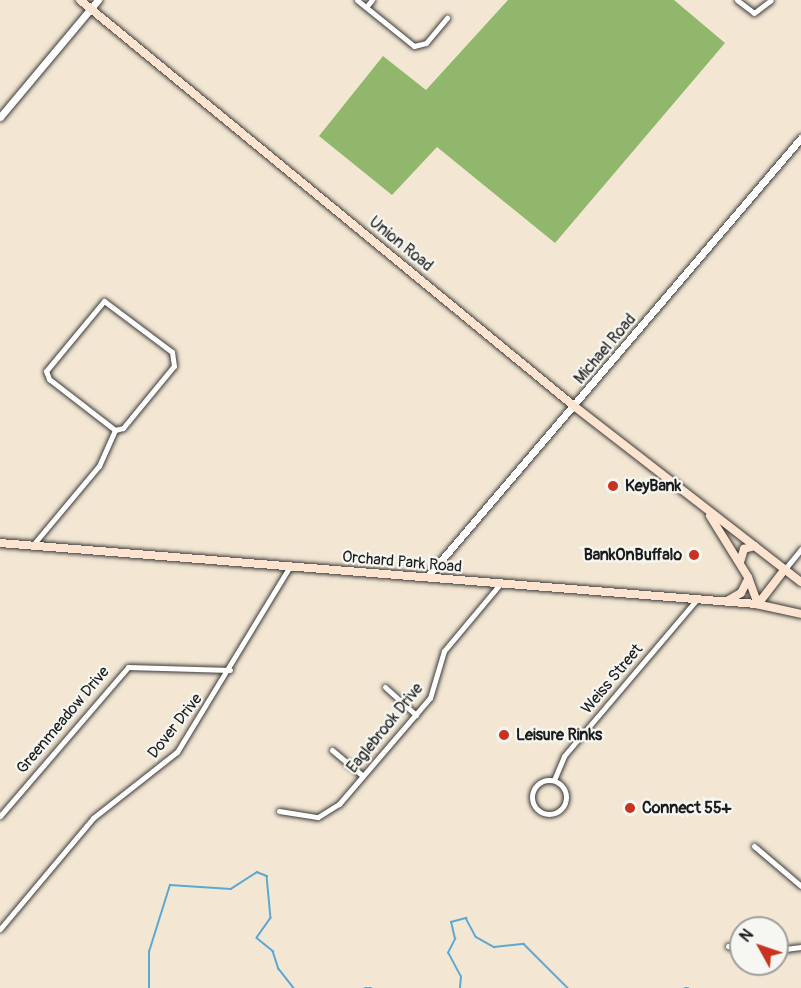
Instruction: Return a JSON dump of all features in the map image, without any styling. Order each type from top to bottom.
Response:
[{"type":"main road","name":"Union Road","points":[[80,0],[574,406],[801,582]]},
{"type":"main road","name":"Union Road","points":[[705,509],[740,562],[758,604]]},
{"type":"main road","name":"Orchard Park Road","points":[[0,543],[725,601],[758,604],[801,614]]},
{"type":"main road","points":[[740,562],[744,549],[755,546]]},
{"type":"main road","points":[[758,604],[784,569]]},
{"type":"main road","points":[[725,601],[741,592],[748,577],[763,588],[776,582]]},
{"type":"street","points":[[0,117],[98,0]]},
{"type":"street","points":[[357,0],[414,46],[426,43],[447,18]]},
{"type":"street","points":[[366,7],[372,0]]},
{"type":"street","points":[[737,0],[754,13],[771,0]]},
{"type":"street","name":"Michael Road","points":[[427,577],[801,138]]},
{"type":"street","points":[[104,301],[175,359],[123,428],[115,430],[49,379],[46,371],[104,301]]},
{"type":"street","points":[[32,546],[99,466],[115,430]]},
{"type":"street","points":[[784,569],[801,549]]},
{"type":"street","name":"Dover Drive","points":[[0,929],[93,818],[177,752],[230,670],[290,566]]},
{"type":"street","name":"Eaglebrook Drive","points":[[279,811],[324,815],[363,776],[433,693],[447,646],[500,584]]},
{"type":"street","name":"Weiss Street","points":[[554,780],[564,756],[697,599]]},
{"type":"street","name":"Greenmeadow Drive","points":[[0,816],[128,667],[230,670]]},
{"type":"street","points":[[385,687],[416,715]]},
{"type":"street","points":[[332,750],[363,776]]},
{"type":"street","name":"Weiss Street","points":[[554,780],[564,788],[565,801],[558,811],[545,813],[534,805],[533,792],[541,782],[554,780]]},
{"type":"street","points":[[754,846],[801,886]]},
{"type":"green space","points":[[508,0],[674,0],[725,43],[555,243],[437,147],[392,195],[319,136],[383,56],[426,90]]},
{"type":"waterway","points":[[149,988],[149,952],[170,885],[231,889],[257,872],[267,876],[271,918],[257,938],[273,951],[279,969],[294,988]]},
{"type":"waterway","points":[[460,988],[461,977],[448,953],[455,939],[451,922],[466,918],[476,937],[494,947],[524,944],[568,988]]},
{"type":"waterway","points":[[365,988],[371,988]]},
{"type":"place","name":"KeyBank","points":[[613,486]]},
{"type":"place","name":"BankOnBuffalo","points":[[694,555]]},
{"type":"place","name":"Leisure Rinks","points":[[504,735]]},
{"type":"place","name":"Connect 55+","points":[[630,808]]}]
